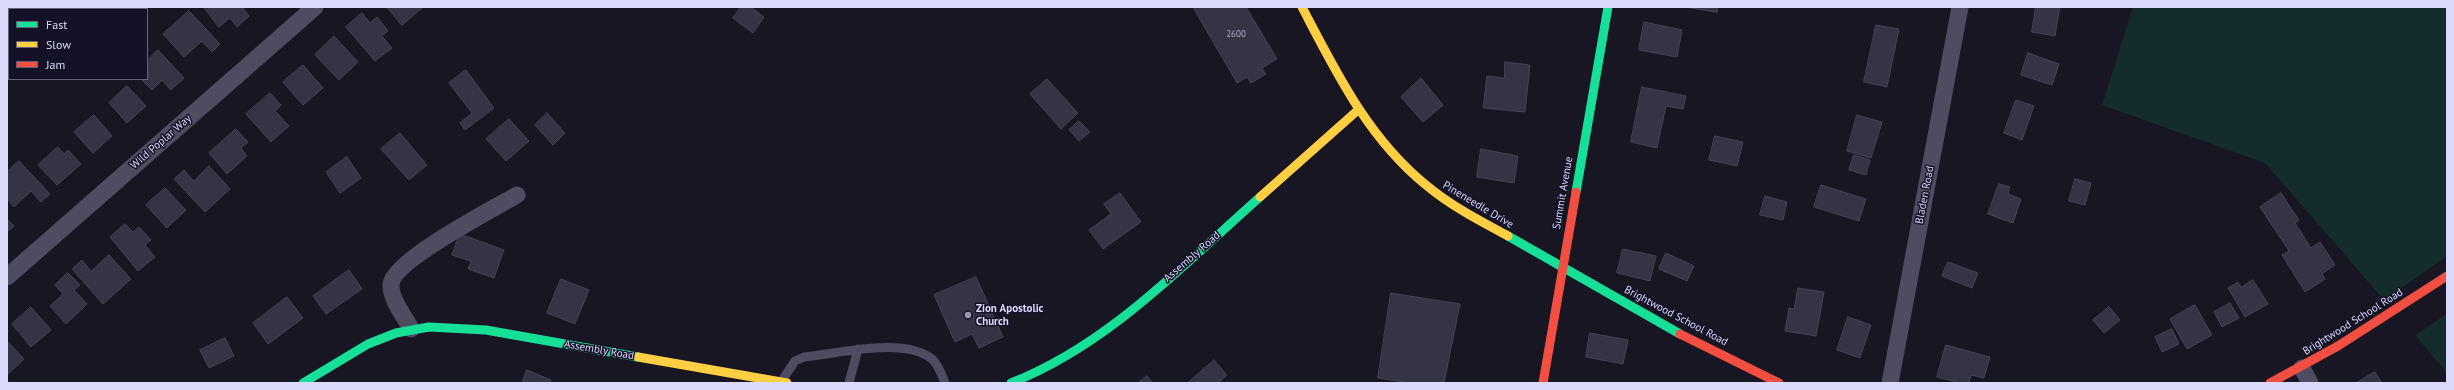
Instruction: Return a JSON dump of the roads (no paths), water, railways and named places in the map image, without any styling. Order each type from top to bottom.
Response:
[{"type":"street","name":"Wild Poplar Way","points":[[7,277],[315,7]]},
{"type":"street","name":"Pineneedle Drive","points":[[1302,7],[1358,110],[1391,152],[1430,190],[1478,222],[1563,267]]},
{"type":"street","name":"Summit Avenue","points":[[1542,383],[1608,7]]},
{"type":"street","name":"Bladen Road","points":[[1890,383],[1960,7]]},
{"type":"street","name":"Assembly Road","points":[[1011,383],[1041,371],[1100,333],[1175,272],[1358,110]]},
{"type":"street","points":[[411,329],[393,295],[391,285],[395,274],[416,255],[516,194]]},
{"type":"street","name":"Brightwood School Road","points":[[1563,267],[1666,325],[1779,383]]},
{"type":"street","name":"Brightwood School Road","points":[[2270,383],[2302,368],[2356,336],[2447,276]]},
{"type":"street","name":"Assembly Road","points":[[303,383],[360,348],[411,329],[446,327],[498,332],[762,381],[784,383]]},
{"type":"street","points":[[2302,368],[2310,383]]},
{"type":"lane","points":[[784,383],[795,361],[804,357],[876,346],[916,351],[932,359],[945,383]]},
{"type":"lane","points":[[848,383],[858,349]]},
{"type":"place","name":"Zion Apostolic Church","points":[[968,315]]}]
